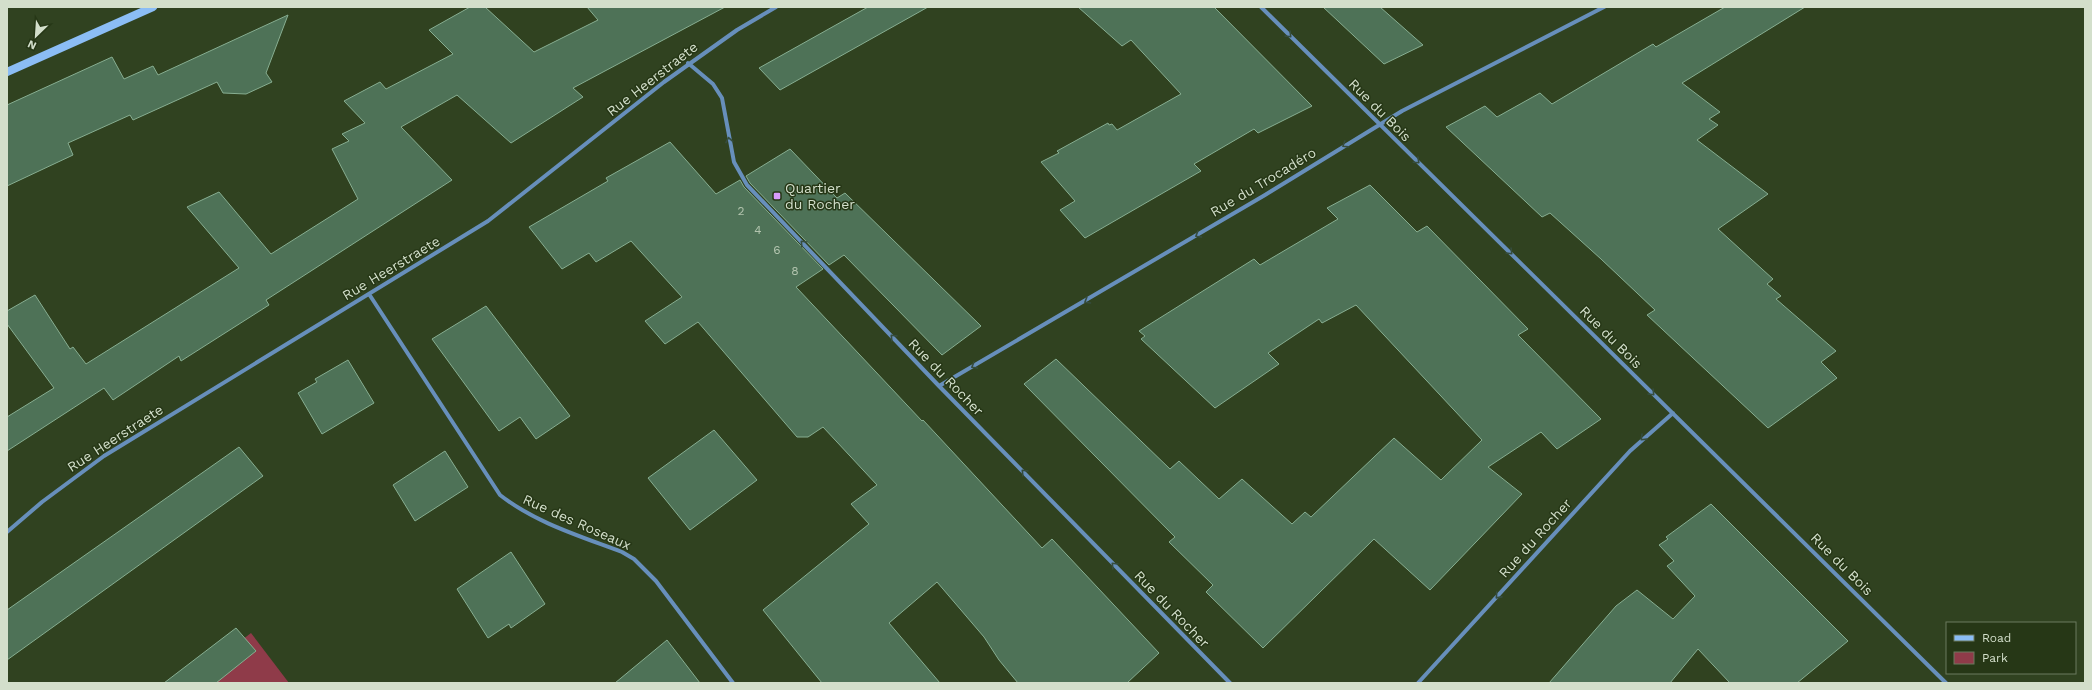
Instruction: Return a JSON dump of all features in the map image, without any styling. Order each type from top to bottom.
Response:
[{"type":"main road","points":[[7,72],[153,7]]},
{"type":"street","name":"Rue Heerstraete","points":[[7,532],[42,502],[104,456],[468,235],[510,205],[688,63],[730,34],[776,7]]},
{"type":"street","name":"Rue du Bois","points":[[1261,7],[1946,683]]},
{"type":"street","name":"Rue du Trocadéro","points":[[939,386],[1265,195],[1379,125],[1604,7]]},
{"type":"street","name":"Rue du Rocher","points":[[688,63],[709,80],[719,95],[735,167],[742,179],[939,386],[1230,683]]},
{"type":"street","name":"Rue des Roseaux","points":[[369,294],[500,495],[526,513],[622,552],[634,559],[656,581],[733,683]]},
{"type":"street","name":"Rue du Rocher","points":[[1418,683],[1622,460],[1642,439],[1673,413]]},
{"type":"green space","points":[[251,633],[289,683],[186,683]]},
{"type":"building","points":[[470,7],[485,7],[534,52],[598,20],[587,7],[725,7],[573,88],[583,97],[511,143],[457,95],[401,127],[452,180],[266,300],[269,305],[181,361],[179,356],[113,400],[104,388],[7,451],[7,417],[54,388],[7,324],[7,311],[35,295],[70,349],[73,347],[86,364],[239,268],[187,207],[219,192],[271,254],[358,199],[332,149],[349,141],[342,134],[365,123],[344,101],[380,82],[386,89],[453,54],[429,30]]},
{"type":"building","points":[[868,7],[928,7],[780,90],[759,68]]},
{"type":"building","points":[[1078,7],[1214,7],[1312,106],[1258,133],[1254,129],[1194,164],[1201,171],[1085,238],[1060,210],[1075,201],[1041,162],[1059,153],[1057,151],[1108,123],[1109,125],[1112,124],[1117,130],[1181,94],[1131,40],[1122,46]]},
{"type":"building","points":[[1323,7],[1380,7],[1423,45],[1384,64]]},
{"type":"building","points":[[1725,7],[1805,7],[1682,83],[1720,112],[1709,119],[1718,125],[1697,140],[1768,194],[1718,229],[1773,279],[1767,284],[1781,296],[1776,299],[1836,351],[1821,362],[1837,378],[1768,428],[1647,315],[1655,310],[1601,259],[1550,213],[1542,217],[1446,127],[1485,106],[1497,117],[1540,93],[1552,104],[1653,44],[1656,47]]},
{"type":"building","points":[[288,15],[266,73],[272,82],[246,94],[223,93],[217,82],[133,120],[130,115],[68,143],[73,155],[7,186],[7,105],[112,57],[124,79],[153,66],[158,75]]},
{"type":"building","points":[[670,142],[716,194],[740,180],[744,187],[823,269],[796,287],[1042,548],[1052,539],[1159,653],[1127,683],[1018,683],[999,660],[984,637],[937,582],[889,623],[940,683],[822,683],[763,610],[869,524],[851,504],[877,485],[823,427],[808,437],[797,437],[698,322],[665,344],[645,321],[682,297],[631,241],[596,262],[589,253],[562,269],[529,227],[608,181],[606,178]]},
{"type":"building","points":[[790,149],[837,198],[845,193],[981,326],[942,355],[844,255],[829,265],[750,183],[746,176]]},
{"type":"building","points":[[1370,185],[1417,232],[1427,226],[1528,329],[1518,335],[1601,419],[1557,449],[1541,432],[1488,467],[1522,494],[1430,590],[1374,539],[1263,648],[1206,592],[1213,585],[1169,542],[1175,537],[1024,384],[1056,359],[1170,469],[1179,461],[1219,499],[1242,479],[1292,524],[1305,512],[1311,517],[1394,438],[1441,480],[1482,440],[1356,305],[1322,323],[1319,319],[1268,353],[1279,364],[1215,408],[1141,339],[1145,336],[1139,331],[1254,259],[1260,265],[1338,219],[1327,208]]},
{"type":"building","points":[[486,306],[570,416],[536,439],[520,417],[499,431],[432,339]]},
{"type":"building","points":[[348,360],[374,403],[322,434],[298,393],[317,382],[315,379]]},
{"type":"building","points":[[714,430],[757,480],[690,530],[648,478]]},
{"type":"building","points":[[239,447],[263,476],[7,660],[7,610]]},
{"type":"building","points":[[445,451],[468,487],[415,521],[393,485]]},
{"type":"building","points":[[1711,504],[1848,641],[1797,683],[1730,683],[1698,649],[1670,683],[1549,683],[1616,606],[1637,590],[1673,619],[1695,596],[1667,566],[1674,561],[1659,545],[1668,539],[1666,537]]},
{"type":"building","points":[[511,552],[545,604],[511,628],[509,624],[488,638],[457,589]]},
{"type":"building","points":[[236,628],[256,651],[216,683],[164,683]]},
{"type":"building","points":[[667,640],[700,683],[615,683]]},
{"type":"place","name":"Quartier du Rocher","points":[[777,196]]}]
